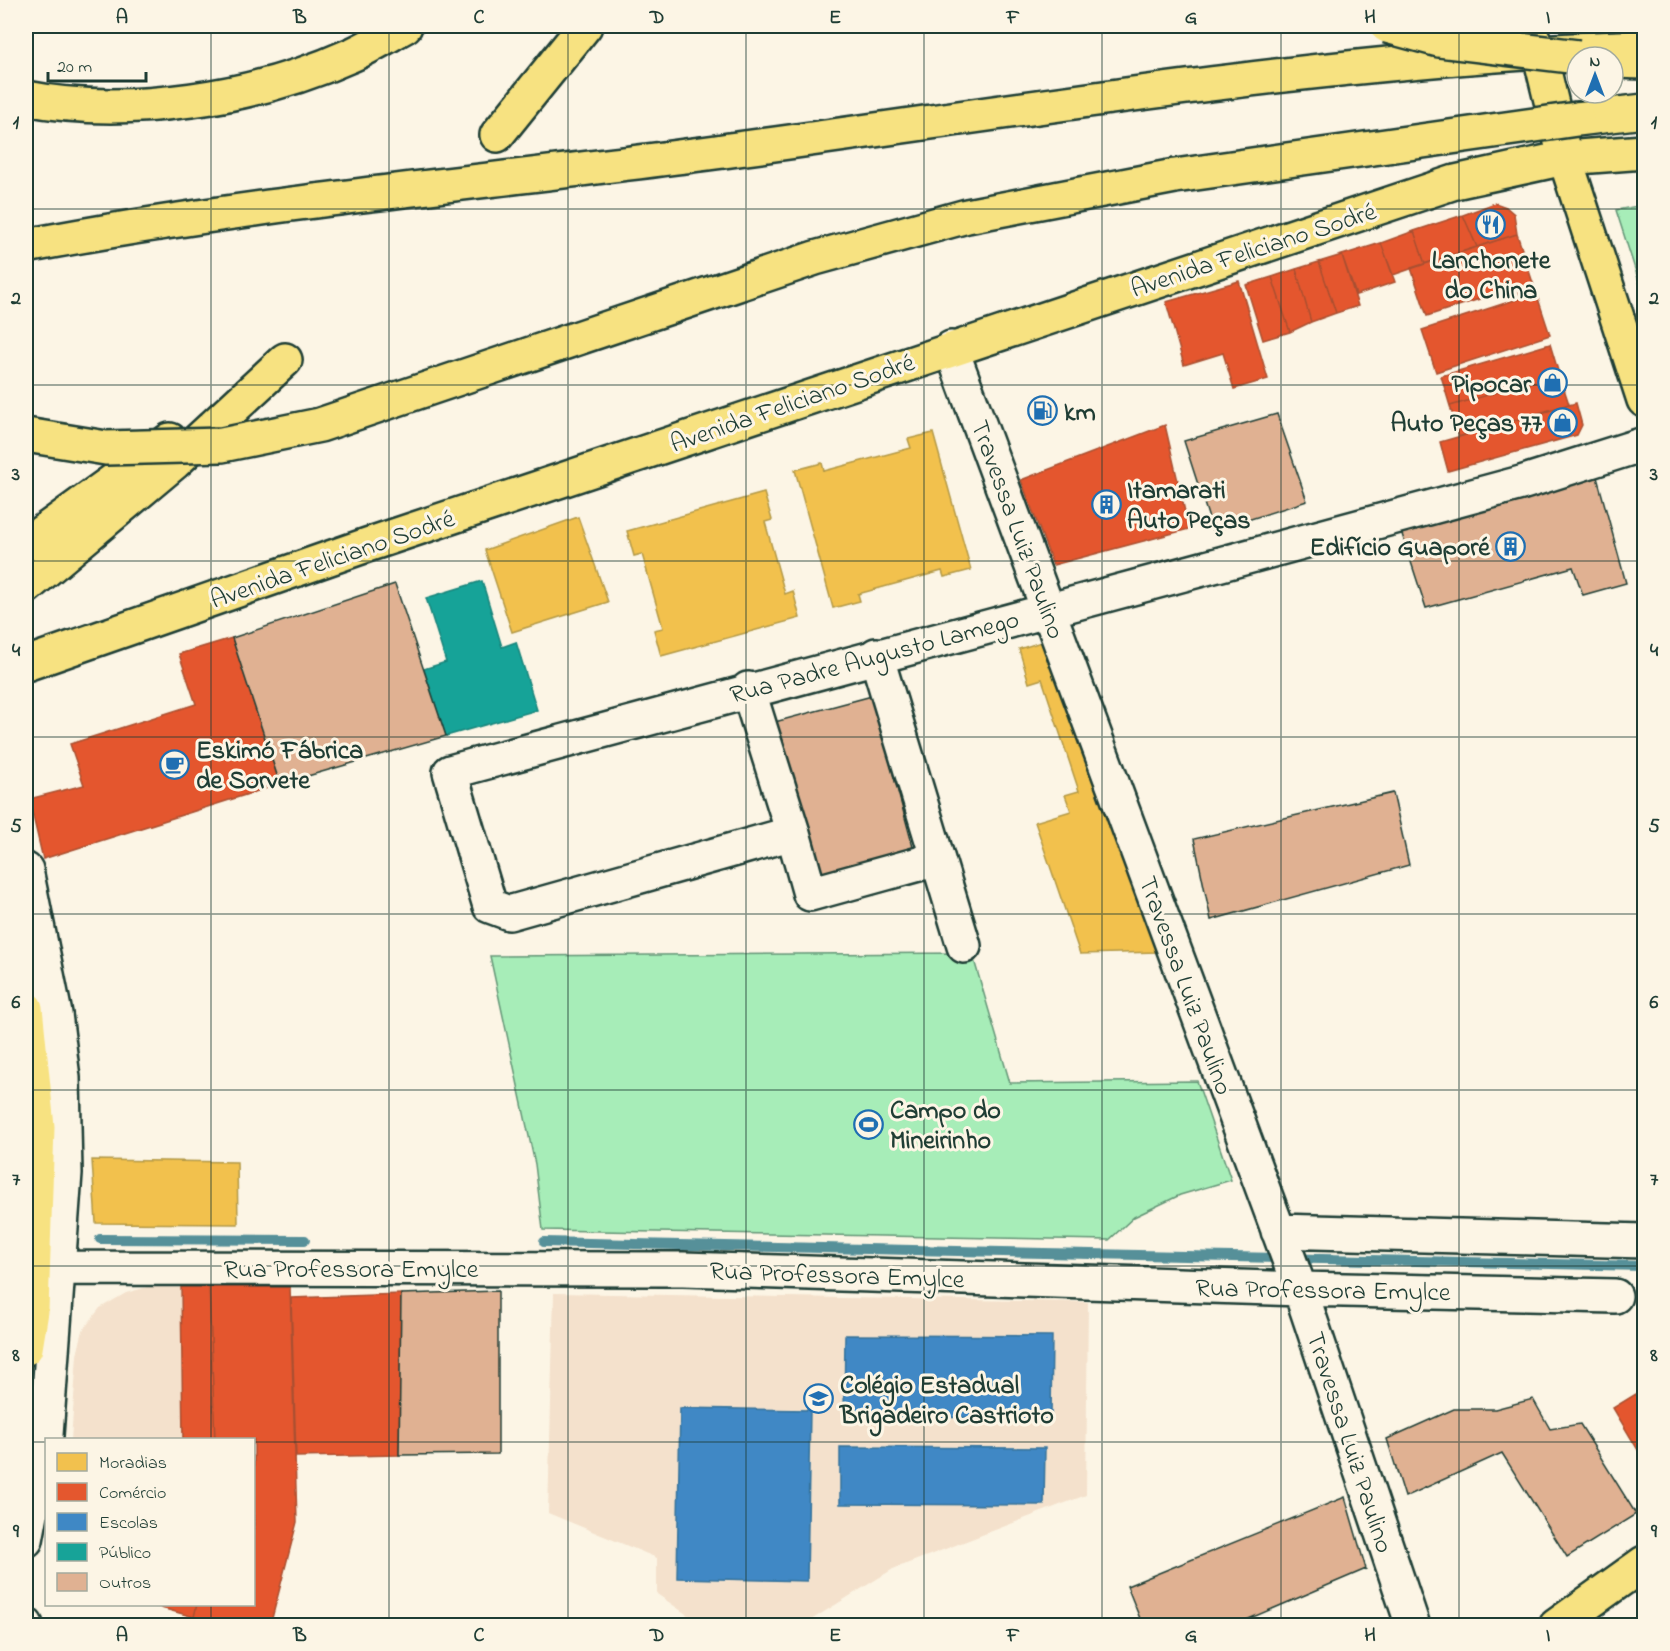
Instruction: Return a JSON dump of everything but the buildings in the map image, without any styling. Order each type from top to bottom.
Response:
[{"type":"main road","points":[[31,99],[112,105],[195,99],[260,87],[349,56],[405,26]]},
{"type":"main road","points":[[497,135],[585,26]]},
{"type":"main road","points":[[1387,26],[1439,40],[1565,55]]},
{"type":"main road","points":[[1413,63],[1442,33],[1443,26]]},
{"type":"main road","points":[[1490,26],[1533,38],[1644,47]]},
{"type":"main road","points":[[26,246],[105,231],[236,212],[712,153],[1203,85],[1413,63],[1533,38]]},
{"type":"main road","points":[[1533,38],[1564,158],[1644,400]]},
{"type":"main road","points":[[1625,61],[1644,62]]},
{"type":"main road","points":[[26,435],[106,448],[222,445],[321,426],[815,258],[967,216],[1175,176],[1644,111]]},
{"type":"main road","name":"Avenida Feliciano Sodré","points":[[26,664],[367,545],[951,348],[1455,182],[1564,158],[1644,152]]},
{"type":"main road","points":[[26,544],[200,417],[285,360],[175,462],[26,587]]},
{"type":"main road","points":[[26,1008],[38,1127],[32,1311],[26,1348]]},
{"type":"main road","points":[[1556,1626],[1644,1563]]},
{"type":"street","name":"Travessa Luiz Paulino","points":[[951,348],[1300,1289],[1413,1626]]},
{"type":"street","name":"Rua Padre Augusto Lamego","points":[[793,833],[509,913],[490,906],[450,772],[748,689],[1521,483],[1644,444]]},
{"type":"street","points":[[876,655],[964,946]]},
{"type":"street","points":[[748,689],[810,894],[937,859]]},
{"type":"street","points":[[26,870],[55,1014],[63,1078],[65,1173],[45,1438]]},
{"type":"street","points":[[1278,1231],[1644,1242]]},
{"type":"street","name":"Rua Professora Emylce","points":[[59,1268],[683,1269],[1300,1289],[1615,1296]]},
{"type":"street","points":[[26,1540],[45,1440]]},
{"type":"shaded area","points":[[151,1286],[290,1287],[297,1522],[270,1625],[226,1625],[150,1606],[255,1606],[255,1438],[71,1438],[77,1355],[83,1330],[100,1308],[126,1293]]},
{"type":"shaded area","name":"Colégio Estadual Brigadeiro Castrioto","points":[[554,1293],[1088,1302],[1086,1495],[893,1569],[803,1625],[702,1625],[657,1594],[657,1558],[548,1513]]},
{"type":"green space","points":[[1644,205],[1644,297],[1616,210]]},
{"type":"green space","name":"Campo do Mineirinho","points":[[972,953],[1010,1083],[1197,1081],[1231,1180],[1180,1195],[1134,1217],[1109,1240],[543,1230],[535,1164],[490,956]]},
{"type":"waterway","points":[[100,1239],[305,1240]]},
{"type":"waterway","points":[[544,1242],[1644,1266]]},
{"type":"place","name":"Lanchonete do China","points":[[1491,225]]},
{"type":"place","name":"Pipocar","points":[[1552,383]]},
{"type":"place","name":"km","points":[[1043,411]]},
{"type":"place","name":"Auto Peças 77","points":[[1563,422]]},
{"type":"place","name":"Itamarati Auto Peças","points":[[1106,504]]},
{"type":"place","name":"Edifício Guaporé","points":[[1511,546]]},
{"type":"place","name":"Eskimó Fábrica de Sorvete","points":[[175,764]]},
{"type":"place","name":"Campo do Mineirinho","points":[[869,1124]]},
{"type":"place","name":"Colégio Estadual Brigadeiro Castrioto","points":[[819,1399]]}]
